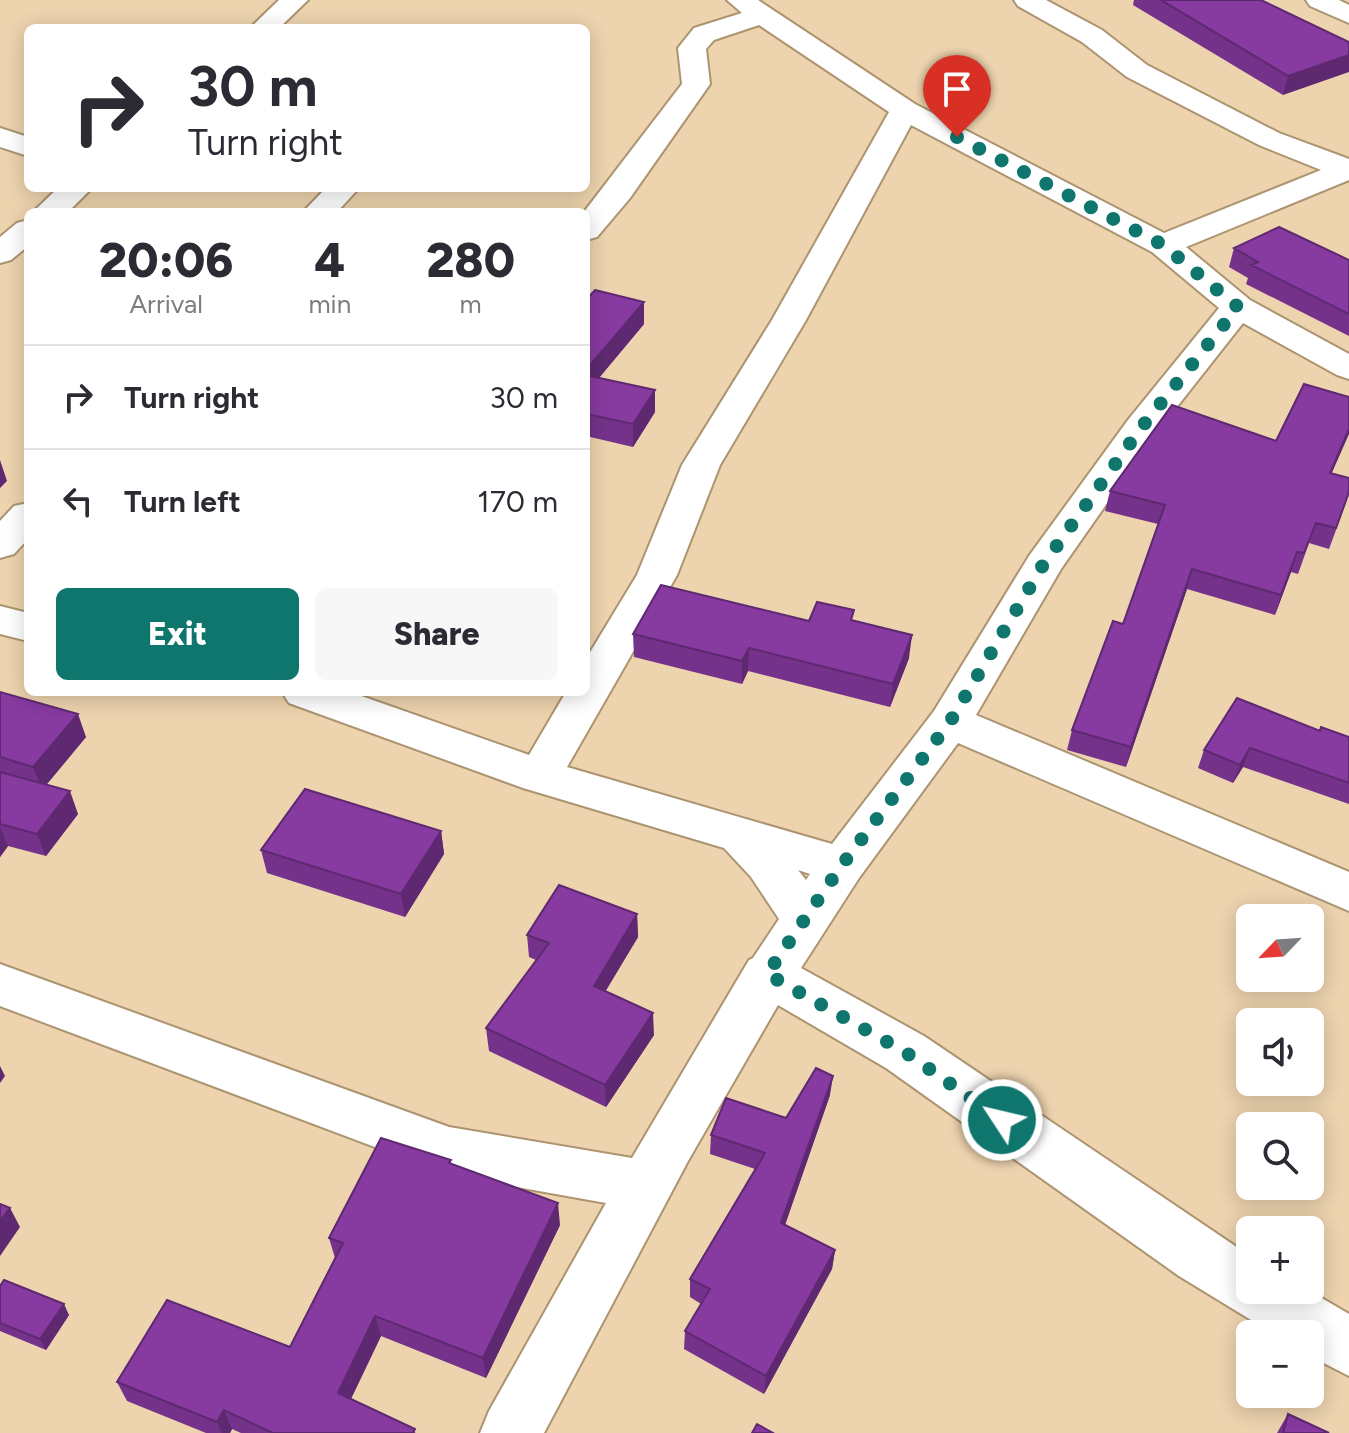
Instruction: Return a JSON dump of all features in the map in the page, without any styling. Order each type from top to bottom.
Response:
[{"type":"street","points":[[268,24],[295,0]]},
{"type":"street","points":[[1027,0],[1092,36],[1137,71],[1269,139],[1349,169]]},
{"type":"street","points":[[1319,0],[1349,15]]},
{"type":"street","points":[[590,225],[619,191],[696,84],[692,48],[704,34],[752,8],[905,110],[1163,245],[1238,307],[1349,368]]},
{"type":"street","points":[[590,689],[657,575],[701,465],[789,320],[905,110]]},
{"type":"street","points":[[0,137],[24,146]]},
{"type":"street","points":[[1163,245],[1349,169]]},
{"type":"street","points":[[54,208],[72,192]]},
{"type":"street","points":[[323,208],[340,192]]},
{"type":"street","points":[[0,253],[24,233]]},
{"type":"street","points":[[511,1433],[646,1185],[767,974],[842,865],[950,722],[1043,565],[1141,428],[1238,307]]},
{"type":"street","points":[[0,545],[24,519]]},
{"type":"street","points":[[0,620],[24,626]]},
{"type":"street","points":[[315,696],[539,776],[842,865]]},
{"type":"street","points":[[539,776],[586,696]]},
{"type":"street","points":[[950,722],[1349,892]]},
{"type":"street","points":[[741,836],[768,864],[805,918]]},
{"type":"street","points":[[767,974],[905,1052],[1186,1248],[1236,1279]]},
{"type":"street","points":[[0,985],[449,1151],[646,1185]]},
{"type":"street","points":[[1277,1304],[1349,1347]]},
{"type":"building","points":[[1161,0],[1261,0],[1349,42],[1349,55],[1288,76]]},
{"type":"building","points":[[1279,227],[1349,260],[1349,314],[1251,265],[1258,262],[1234,248]]},
{"type":"building","points":[[595,290],[644,302],[590,365],[590,296]]},
{"type":"building","points":[[590,376],[655,390],[633,424],[590,415]]},
{"type":"building","points":[[1304,384],[1349,397],[1349,429],[1330,473],[1349,478],[1349,492],[1336,528],[1316,523],[1304,553],[1297,552],[1281,595],[1192,569],[1131,747],[1072,730],[1113,621],[1123,624],[1165,505],[1110,491],[1172,405],[1276,441]]},
{"type":"building","points":[[661,585],[809,621],[817,602],[854,610],[851,620],[912,635],[893,684],[749,648],[742,661],[633,634]]},
{"type":"building","points":[[0,692],[78,714],[33,767],[0,757]]},
{"type":"building","points":[[1237,698],[1320,731],[1321,727],[1349,737],[1349,783],[1250,748],[1240,765],[1204,750]]},
{"type":"building","points":[[0,772],[70,791],[37,834],[0,824]]},
{"type":"building","points":[[305,789],[441,831],[401,894],[261,850]]},
{"type":"building","points":[[559,885],[637,914],[594,986],[653,1013],[605,1085],[486,1028],[549,943],[527,935]]},
{"type":"building","points":[[816,1068],[833,1076],[781,1223],[835,1250],[766,1376],[685,1331],[710,1289],[690,1279],[765,1153],[711,1135],[726,1098],[786,1118]]},
{"type":"building","points":[[381,1138],[451,1160],[449,1163],[558,1203],[483,1358],[375,1316],[338,1393],[415,1429],[413,1433],[273,1433],[224,1410],[217,1422],[117,1382],[167,1300],[290,1347],[343,1243],[329,1238]]},
{"type":"building","points":[[0,1204],[10,1208],[0,1221]]},
{"type":"building","points":[[4,1280],[64,1304],[40,1339],[0,1323],[0,1286]]},
{"type":"building","points":[[1288,1414],[1329,1433],[1283,1433]]},
{"type":"building","points":[[757,1424],[773,1433],[752,1433]]},
{"type":"route","points":[[957,137],[1163,245],[1238,307],[1141,428],[1043,565],[950,722],[842,865],[792,942],[767,974],[905,1052],[1002,1120]]}]
